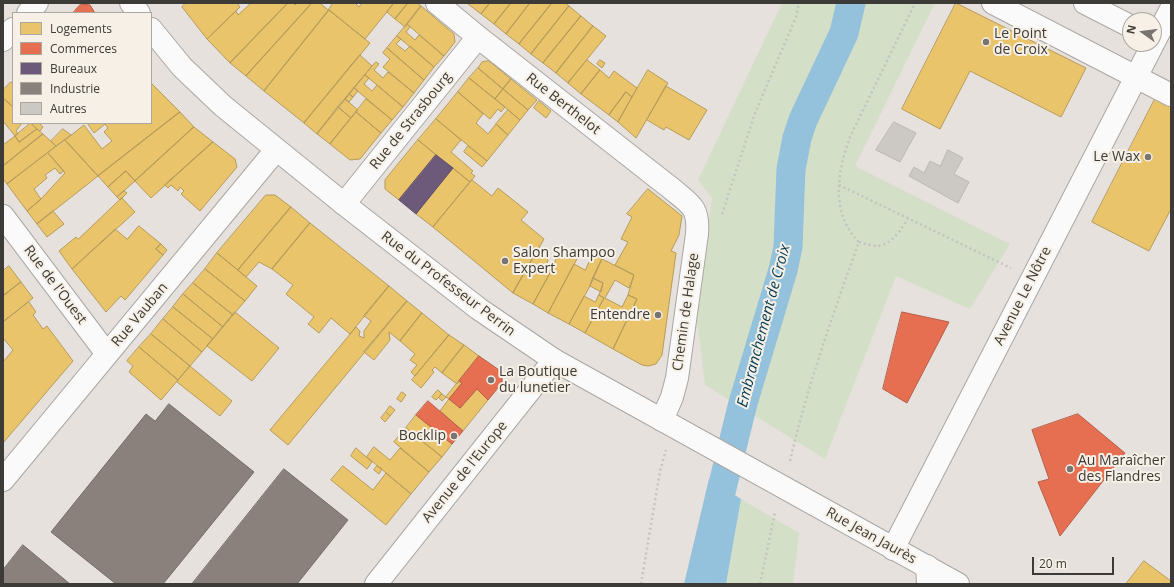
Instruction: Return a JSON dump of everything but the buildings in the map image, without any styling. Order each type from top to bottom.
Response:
[{"type":"street","points":[[29,12],[37,3]]},
{"type":"street","points":[[131,3],[138,12]]},
{"type":"street","name":"Rue Berthelot","points":[[437,3],[478,38],[690,203]]},
{"type":"street","points":[[993,3],[1171,95]]},
{"type":"street","points":[[1085,3],[1122,22]]},
{"type":"street","name":"Avenue Le Nôtre","points":[[1162,32],[1171,9]]},
{"type":"street","points":[[3,40],[12,30]]},
{"type":"street","name":"Rue du Professeur Perrin","points":[[152,30],[182,68],[203,89],[276,150],[479,309],[554,360],[784,488]]},
{"type":"street","name":"Rue de Strasbourg","points":[[344,204],[478,38]]},
{"type":"street","name":"Avenue Le Nôtre","points":[[893,549],[1136,77],[1152,52]]},
{"type":"street","name":"Rue Vauban","points":[[3,480],[276,150]]},
{"type":"street","name":"Chemin de Halage","points":[[668,424],[672,397],[677,378],[697,234],[698,217],[690,203]]},
{"type":"street","name":"Rue de l'Ouest","points":[[3,216],[107,354]]},
{"type":"street","name":"Avenue de l'Europe","points":[[376,584],[554,360]]},
{"type":"street","name":"Rue Jean Jaurès","points":[[784,488],[893,549],[928,575],[958,584]]},
{"type":"path","points":[[720,219],[755,113],[796,17],[798,3]]},
{"type":"path","points":[[908,218],[901,230],[889,241],[879,246],[859,242],[845,225],[841,210],[839,185],[841,166],[851,135],[915,3]]},
{"type":"path","points":[[839,185],[1033,278]]},
{"type":"path","points":[[760,584],[772,520],[784,488],[800,417],[859,242]]},
{"type":"path","points":[[641,584],[668,424]]},
{"type":"green space","points":[[782,3],[935,3],[855,166],[1010,244],[970,309],[896,276],[825,459],[705,385],[696,312],[712,198],[698,180]]},
{"type":"green space","points":[[741,499],[799,533],[793,584],[726,584]]},
{"type":"water","points":[[709,479],[741,499],[726,584],[684,584]]},
{"type":"waterway","name":"Embranchement de Croix","points":[[703,584],[721,492],[743,403],[783,270],[788,247],[791,169],[797,138],[803,120],[844,33],[851,3]]},
{"type":"place","name":"Le Point de Croix","points":[[986,42]]},
{"type":"place","name":"Le Wax","points":[[1148,157]]},
{"type":"place","name":"Salon Shampoo Expert","points":[[505,261]]},
{"type":"place","name":"Entendre","points":[[658,315]]},
{"type":"place","name":"La Boutique du lunetier","points":[[491,380]]},
{"type":"place","name":"Bocklip","points":[[454,436]]},
{"type":"place","name":"Au Maraîcher des Flandres","points":[[1070,469]]}]
